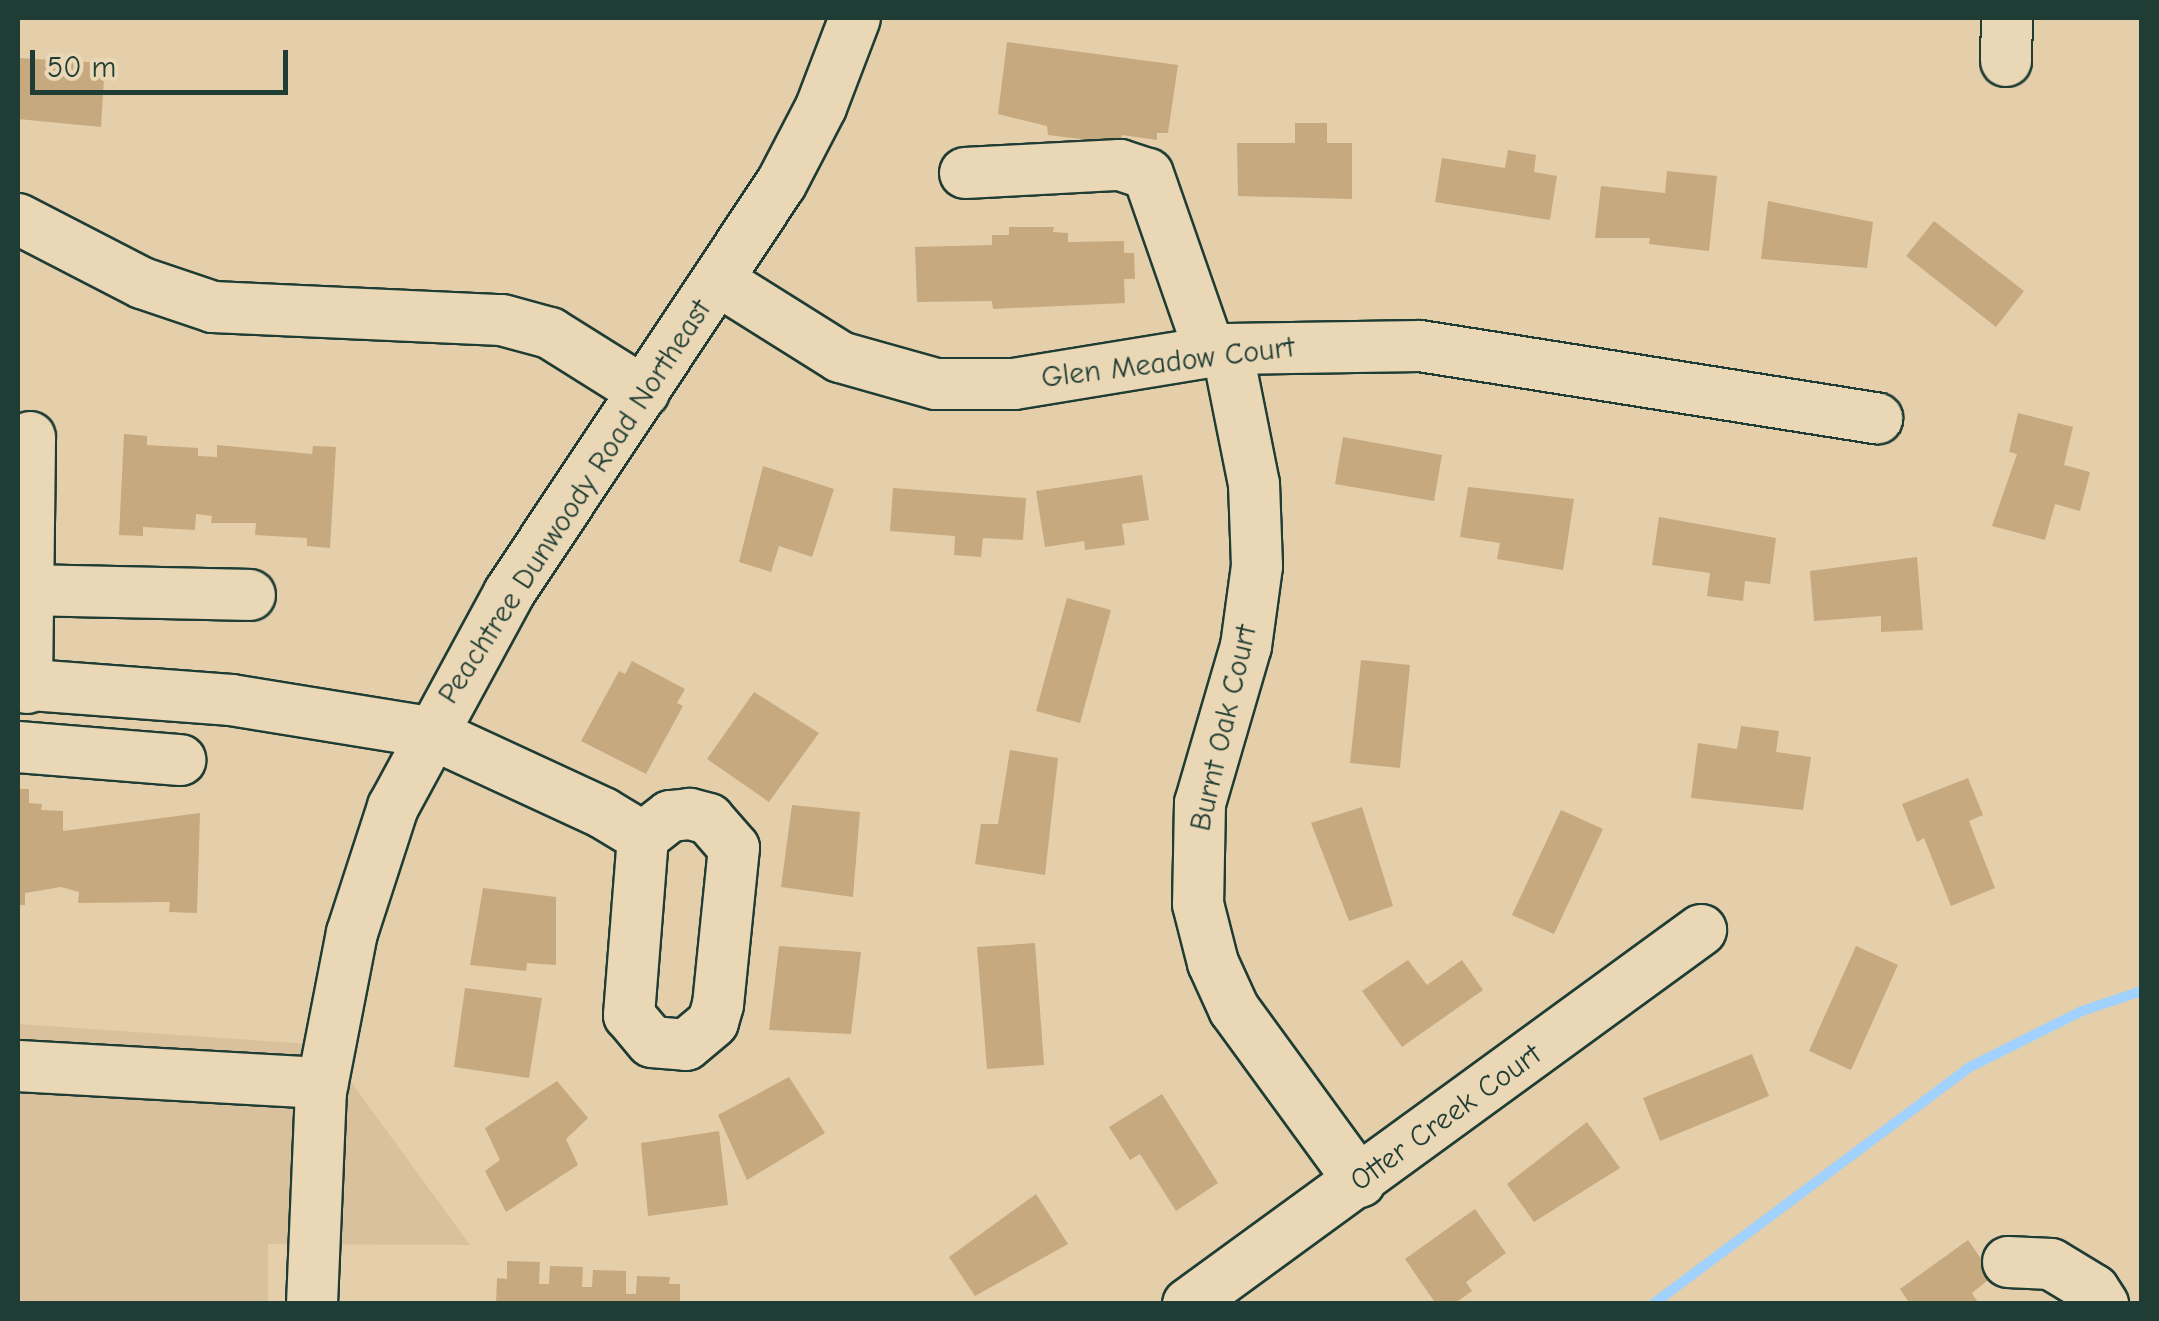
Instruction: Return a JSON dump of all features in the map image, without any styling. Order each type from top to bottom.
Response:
[{"type":"street","name":"Peachtree Dunwoody Road Northeast","points":[[312,1304],[323,1083],[352,933],[393,807],[428,732],[509,593],[719,281],[805,138],[855,18]]},
{"type":"street","name":"Burnt Oak Court","points":[[965,173],[1120,165],[1148,174],[1218,351],[1254,484],[1257,566],[1246,646],[1200,804],[1198,904],[1213,963],[1234,1009],[1360,1182]]},
{"type":"street","points":[[18,219],[142,283],[213,308],[502,320],[550,333],[644,392]]},
{"type":"street","name":"Glen Meadow Court","points":[[719,281],[840,358],[936,384],[1014,384],[1218,351],[1420,346],[1877,418]]},
{"type":"street","points":[[30,437],[22,686],[230,700],[428,732],[644,837]]},
{"type":"street","points":[[28,590],[250,595]]},
{"type":"street","points":[[18,747],[180,760]]},
{"type":"street","name":"Otter Creek Court","points":[[1188,1304],[1702,930]]},
{"type":"street","points":[[18,1066],[323,1083]]},
{"type":"street","points":[[2008,1262],[2050,1264],[2094,1290],[2103,1304]]},
{"type":"shaded area","points":[[18,1024],[324,1045],[470,1245],[268,1244],[268,1303],[18,1303]]},
{"type":"building","points":[[1007,42],[1178,65],[1168,133],[1157,133],[1157,140],[1122,135],[1121,144],[1048,135],[1047,126],[998,114]]},
{"type":"building","points":[[18,58],[105,63],[101,127],[18,119]]},
{"type":"building","points":[[1295,123],[1327,123],[1327,143],[1352,143],[1352,199],[1238,196],[1237,143],[1295,143]]},
{"type":"building","points":[[1508,150],[1536,155],[1534,172],[1557,176],[1550,220],[1435,202],[1442,158],[1505,168]]},
{"type":"building","points":[[1667,171],[1717,176],[1709,251],[1649,244],[1650,238],[1595,238],[1601,186],[1665,193]]},
{"type":"building","points":[[1768,201],[1873,222],[1867,268],[1761,259]]},
{"type":"building","points":[[1934,221],[2024,291],[1996,327],[1906,256]]},
{"type":"building","points":[[1009,227],[1054,227],[1053,232],[1068,233],[1068,242],[1124,241],[1124,253],[1134,253],[1135,279],[1124,279],[1125,303],[993,309],[992,301],[917,302],[915,247],[992,245],[992,235],[1009,235]]},
{"type":"building","points":[[2018,413],[2073,427],[2064,465],[2090,472],[2080,511],[2055,504],[2045,540],[1992,526],[2017,454],[2009,452]]},
{"type":"building","points":[[124,434],[147,436],[147,445],[198,448],[198,456],[217,457],[217,445],[312,454],[313,446],[336,447],[330,548],[307,546],[307,538],[255,535],[256,523],[211,523],[212,516],[196,514],[195,530],[143,527],[143,536],[119,535]]},
{"type":"building","points":[[1343,437],[1442,455],[1434,501],[1335,484]]},
{"type":"building","points":[[763,466],[834,489],[812,557],[779,546],[771,572],[739,562]]},
{"type":"building","points":[[1142,475],[1149,520],[1122,524],[1125,545],[1085,550],[1084,541],[1045,547],[1036,491]]},
{"type":"building","points":[[1468,487],[1574,499],[1563,570],[1497,559],[1500,543],[1460,537]]},
{"type":"building","points":[[893,488],[1026,498],[1023,540],[983,538],[981,557],[954,555],[955,536],[890,531]]},
{"type":"building","points":[[1659,517],[1776,538],[1770,584],[1745,581],[1743,601],[1707,596],[1710,573],[1652,565]]},
{"type":"building","points":[[1917,557],[1923,630],[1881,632],[1881,616],[1814,621],[1810,571]]},
{"type":"building","points":[[1067,598],[1111,610],[1080,723],[1036,711]]},
{"type":"building","points":[[1361,660],[1410,665],[1400,768],[1350,763]]},
{"type":"building","points":[[632,661],[685,689],[677,703],[683,706],[646,774],[581,741],[619,671],[625,674]]},
{"type":"building","points":[[754,692],[819,733],[769,802],[707,759]]},
{"type":"building","points":[[1741,726],[1779,731],[1776,752],[1811,757],[1803,810],[1691,798],[1698,743],[1737,749]]},
{"type":"building","points":[[1010,750],[1058,758],[1045,875],[975,864],[981,824],[998,824]]},
{"type":"building","points":[[1968,778],[1983,815],[1969,821],[1995,888],[1951,906],[1924,838],[1917,842],[1902,804]]},
{"type":"building","points":[[18,789],[29,789],[29,803],[42,804],[41,810],[63,811],[63,831],[200,813],[197,913],[169,912],[170,902],[78,903],[79,892],[61,887],[25,893],[25,905],[18,905]]},
{"type":"building","points":[[792,805],[860,812],[853,897],[781,887]]},
{"type":"building","points":[[1362,807],[1393,906],[1349,921],[1311,823]]},
{"type":"building","points":[[1561,810],[1603,829],[1554,934],[1512,915]]},
{"type":"building","points":[[483,888],[556,897],[556,965],[527,963],[526,971],[470,965]]},
{"type":"building","points":[[1035,943],[1044,1065],[987,1069],[977,947]]},
{"type":"building","points":[[779,946],[861,952],[851,1034],[769,1030]]},
{"type":"building","points":[[1856,946],[1898,965],[1851,1070],[1809,1051]]},
{"type":"building","points":[[1408,960],[1427,985],[1462,960],[1483,990],[1402,1047],[1362,991]]},
{"type":"building","points":[[465,988],[542,998],[529,1078],[454,1067]]},
{"type":"building","points":[[1752,1054],[1769,1096],[1660,1141],[1643,1098]]},
{"type":"building","points":[[789,1077],[825,1133],[747,1180],[718,1115]]},
{"type":"building","points":[[557,1081],[588,1118],[566,1139],[578,1165],[506,1212],[485,1171],[500,1160],[485,1128]]},
{"type":"building","points":[[1162,1094],[1218,1183],[1176,1211],[1140,1154],[1130,1160],[1109,1127]]},
{"type":"building","points":[[1587,1122],[1620,1168],[1534,1222],[1507,1184]]},
{"type":"building","points":[[719,1131],[728,1205],[648,1216],[641,1143]]},
{"type":"building","points":[[1036,1194],[1068,1244],[975,1296],[949,1257]]},
{"type":"building","points":[[1475,1209],[1506,1253],[1466,1282],[1472,1291],[1454,1304],[1436,1304],[1405,1259]]},
{"type":"building","points":[[1968,1240],[1993,1276],[1972,1293],[1979,1304],[1910,1304],[1900,1289]]},
{"type":"building","points":[[507,1261],[540,1262],[539,1284],[549,1284],[550,1266],[583,1267],[582,1287],[592,1287],[593,1270],[626,1271],[626,1294],[636,1294],[637,1276],[670,1277],[669,1284],[680,1284],[680,1304],[496,1304],[497,1278],[507,1279]]},
{"type":"waterway","points":[[1653,1304],[1968,1068],[2082,1011],[2142,991]]}]
